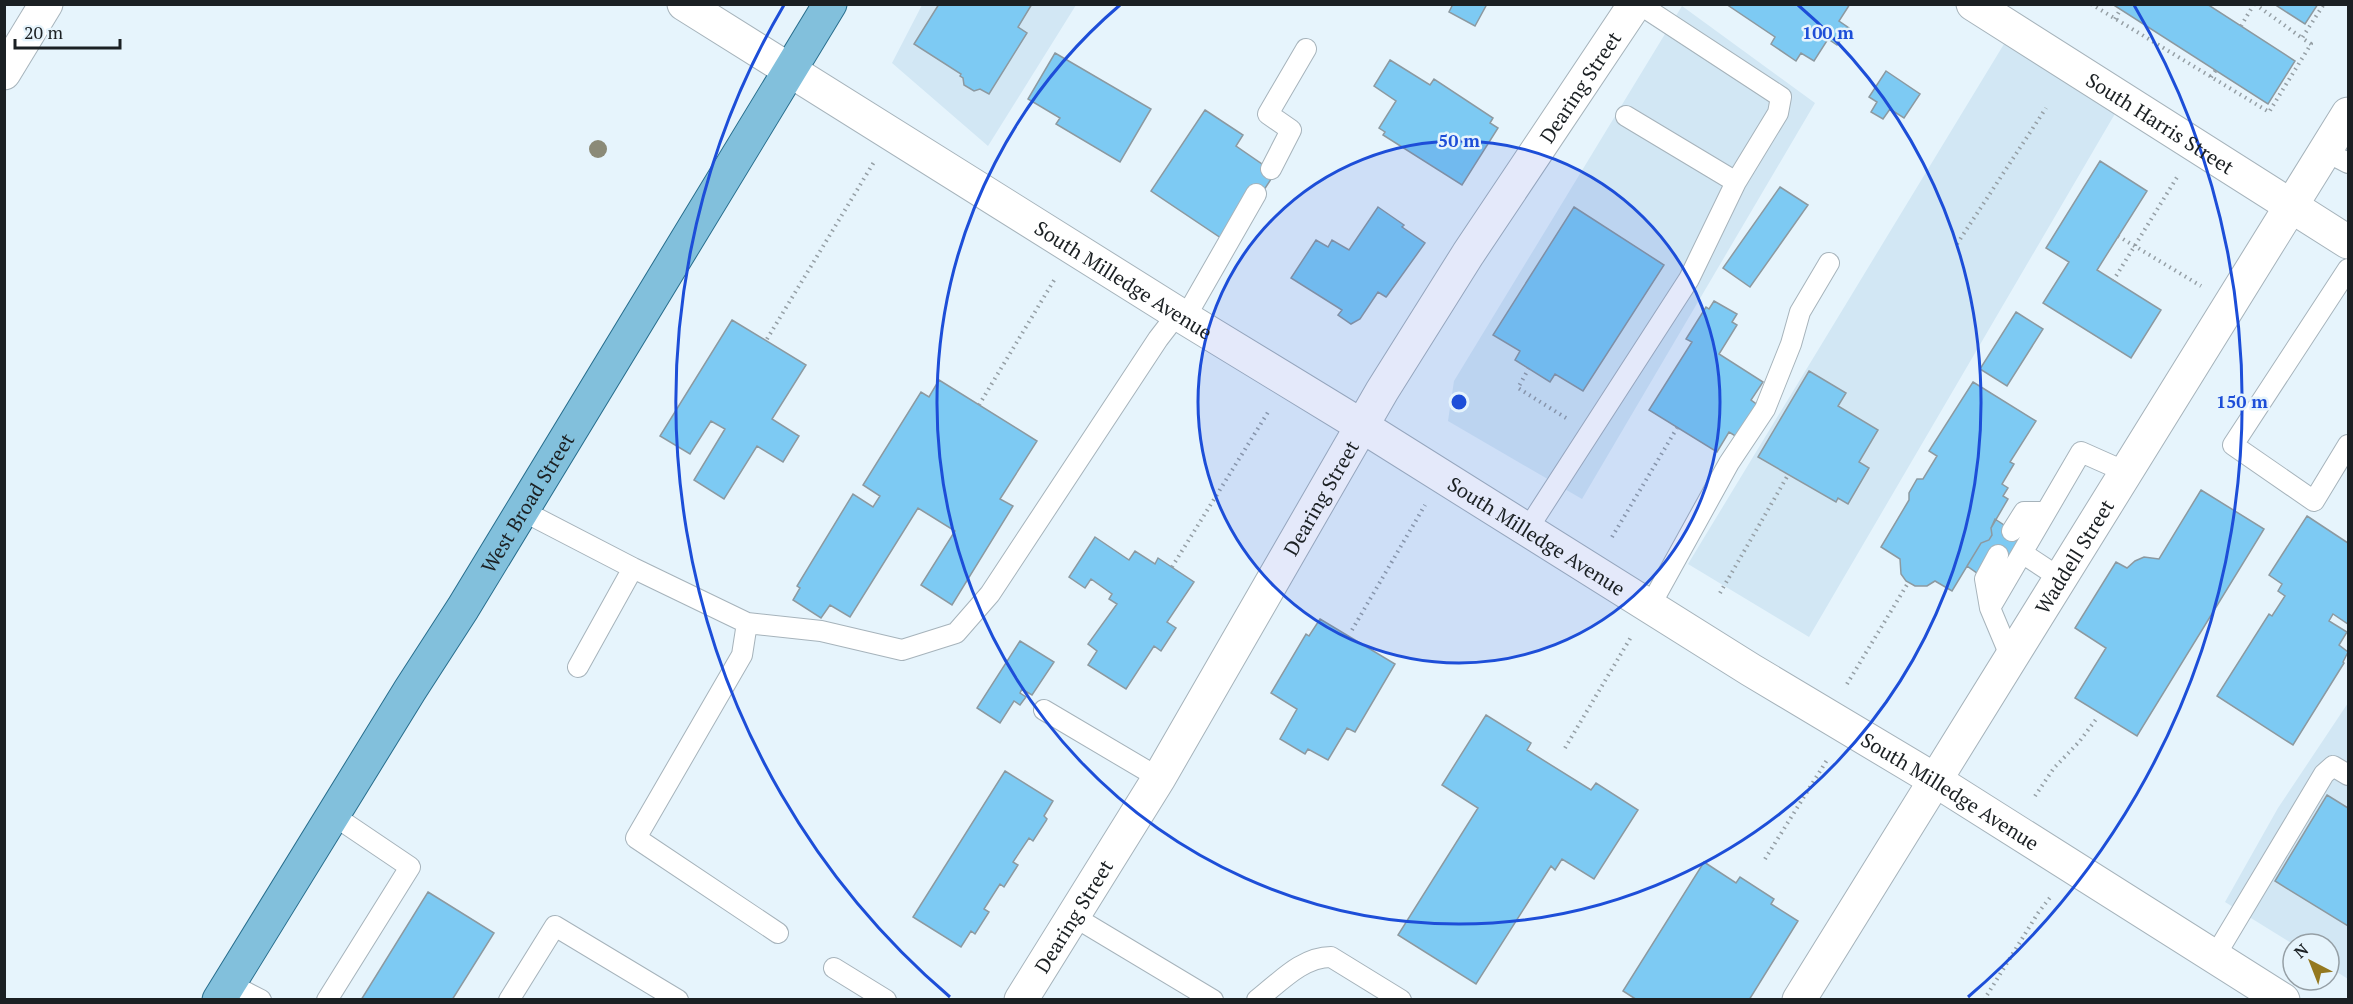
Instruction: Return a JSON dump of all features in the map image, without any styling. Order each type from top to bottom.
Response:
[{"type":"main road","name":"West Broad Street","points":[[223,991],[523,511],[791,72],[830,4]]},
{"type":"street","points":[[8,58],[46,4]]},
{"type":"street","name":"South Milledge Avenue","points":[[684,4],[1769,682],[1935,780],[2283,999]]},
{"type":"street","name":"Dearing Street","points":[[1021,999],[1159,778],[1362,426],[1468,254],[1637,4]]},
{"type":"street","name":"South Harris Street","points":[[1991,9],[2196,145],[2349,242]]},
{"type":"street","name":"Waddell Street","points":[[1799,999],[2291,205],[2337,157],[2349,114]]},
{"type":"lane","points":[[1527,530],[1689,279],[1736,182],[1778,113],[1781,97],[1637,4]]},
{"type":"lane","points":[[1271,169],[1291,130],[1268,114],[1306,49]]},
{"type":"lane","points":[[1626,116],[1736,182]]},
{"type":"lane","points":[[523,511],[633,568],[747,622],[821,631],[902,650],[956,633],[990,594],[1158,339],[1182,315],[1256,194]]},
{"type":"lane","points":[[1650,606],[1730,463],[1765,409],[1791,344],[1800,312],[1829,263]]},
{"type":"lane","points":[[2349,268],[2233,445],[2314,501],[2349,445]]},
{"type":"lane","points":[[1990,608],[2081,452],[2126,472]]},
{"type":"lane","points":[[2012,531],[2024,512],[2045,512]]},
{"type":"lane","points":[[2022,553],[2060,578]]},
{"type":"lane","points":[[1998,555],[1985,579],[1990,608],[2011,658]]},
{"type":"lane","points":[[578,668],[633,568]]},
{"type":"lane","points":[[747,622],[742,655],[636,838],[778,933]]},
{"type":"lane","points":[[1044,710],[1159,778]]},
{"type":"lane","points":[[2215,956],[2324,774],[2341,771]]},
{"type":"lane","points":[[327,999],[410,867],[333,815]]},
{"type":"lane","points":[[1073,916],[1213,999]]},
{"type":"lane","points":[[509,999],[555,926],[678,999]]},
{"type":"lane","points":[[1257,999],[1305,962],[1319,957],[1331,957],[1401,999]]},
{"type":"lane","points":[[834,968],[886,999]]},
{"type":"lane","points":[[223,991],[261,999]]},
{"type":"path","points":[[2091,4],[2269,112],[2311,44],[2254,4],[2241,26]]},
{"type":"path","points":[[2302,38],[2324,4]]},
{"type":"path","points":[[2115,19],[2120,10]]},
{"type":"path","points":[[2211,77],[2216,70]]},
{"type":"path","points":[[1957,244],[2046,108]]},
{"type":"path","points":[[2113,280],[2196,145]]},
{"type":"path","points":[[767,339],[875,162]]},
{"type":"path","points":[[2118,236],[2230,303]]},
{"type":"path","points":[[979,405],[1056,276]]},
{"type":"path","points":[[1529,368],[1518,388],[1590,432]]},
{"type":"path","points":[[1173,567],[1270,408]]},
{"type":"path","points":[[1612,537],[1677,428]]},
{"type":"path","points":[[1720,593],[1788,475]]},
{"type":"path","points":[[1352,630],[1425,504]]},
{"type":"path","points":[[1847,684],[1908,583]]},
{"type":"path","points":[[1565,748],[1631,637]]},
{"type":"path","points":[[2035,796],[2054,768],[2079,742],[2097,718]]},
{"type":"path","points":[[1765,859],[1827,760]]},
{"type":"path","points":[[1984,999],[2038,913],[2053,895]]},
{"type":"shaded area","points":[[922,5],[1076,5],[988,146],[892,63]]},
{"type":"shaded area","points":[[1682,6],[1815,103],[1582,499],[1448,421],[1454,381]]},
{"type":"shaded area","points":[[2004,44],[2116,112],[1809,637],[1688,564]]},
{"type":"shaded area","points":[[2348,703],[2348,979],[2341,975],[2341,932],[2281,932],[2281,937],[2225,902],[2278,808]]},
{"type":"building","points":[[939,4],[1032,4],[1018,27],[1027,33],[989,94],[980,89],[974,91],[964,85],[961,74],[914,44]]},
{"type":"building","points":[[1453,4],[1487,4],[1475,26],[1449,12]]},
{"type":"building","points":[[1726,4],[1850,4],[1839,21],[1849,28],[1837,45],[1828,39],[1814,61],[1801,53],[1796,61],[1771,44],[1775,37]]},
{"type":"building","points":[[2112,4],[2207,4],[2295,61],[2268,104]]},
{"type":"building","points":[[2274,4],[2318,4],[2305,24]]},
{"type":"building","points":[[1055,53],[1151,109],[1120,162],[1056,124],[1060,118],[1028,99]]},
{"type":"building","points":[[1390,60],[1430,85],[1434,79],[1493,118],[1490,123],[1498,128],[1462,185],[1383,135],[1385,132],[1379,128],[1396,101],[1374,86]]},
{"type":"building","points":[[1886,71],[1920,94],[1904,118],[1890,109],[1883,119],[1871,112],[1877,102],[1869,97]]},
{"type":"building","points":[[1205,110],[1243,135],[1236,146],[1275,173],[1260,196],[1221,238],[1151,191]]},
{"type":"building","points":[[2100,161],[2147,191],[2097,270],[2161,310],[2131,358],[2043,303],[2069,262],[2046,248]]},
{"type":"building","points":[[1780,187],[1808,205],[1750,287],[1723,268]]},
{"type":"building","points":[[1378,207],[1425,243],[1387,296],[1378,292],[1360,319],[1351,324],[1338,315],[1342,310],[1291,278],[1316,240],[1328,247],[1332,240],[1349,250]]},
{"type":"building","points":[[1574,207],[1664,265],[1583,391],[1555,374],[1550,382],[1515,360],[1520,351],[1493,335]]},
{"type":"building","points":[[1714,301],[1737,314],[1732,322],[1737,325],[1719,354],[1763,382],[1751,400],[1762,408],[1742,440],[1729,432],[1717,452],[1649,410],[1692,342],[1686,339],[1706,307],[1709,309]]},
{"type":"building","points":[[2016,312],[2043,329],[2007,386],[1980,369]]},
{"type":"building","points":[[732,320],[806,365],[772,419],[799,436],[783,462],[757,446],[724,499],[694,480],[725,429],[711,421],[690,454],[660,436]]},
{"type":"building","points":[[1809,371],[1846,393],[1838,406],[1878,430],[1859,462],[1869,468],[1848,504],[1838,498],[1836,502],[1758,457]]},
{"type":"building","points":[[939,380],[1037,441],[1000,499],[1013,506],[952,605],[921,585],[955,531],[918,508],[850,617],[830,605],[821,618],[793,600],[800,588],[797,586],[853,494],[873,507],[880,496],[863,485],[921,392],[929,397]]},
{"type":"building","points":[[1973,382],[2036,421],[2010,462],[2014,464],[2002,484],[2008,488],[2003,496],[2008,499],[1991,528],[1992,535],[1989,540],[1981,543],[1952,591],[1935,581],[1927,586],[1915,586],[1906,581],[1901,574],[1900,559],[1881,547],[1909,500],[1909,493],[1917,479],[1923,479],[1937,456],[1929,451]]},
{"type":"building","points":[[2201,490],[2264,529],[2137,736],[2075,698],[2106,648],[2075,628],[2116,562],[2127,568],[2144,557],[2159,559]]},
{"type":"building","points":[[2307,516],[2348,543],[2348,624],[2333,614],[2329,621],[2347,632],[2339,645],[2348,652],[2344,663],[2293,745],[2217,696],[2269,614],[2272,616],[2285,596],[2278,591],[2282,584],[2269,575]]},
{"type":"building","points":[[1995,519],[2022,537],[2008,561],[1998,555],[1977,573],[1967,566],[1981,543],[1989,540],[1992,535],[1991,528]]},
{"type":"building","points":[[1095,537],[1129,560],[1135,551],[1155,564],[1158,558],[1194,582],[1167,622],[1176,628],[1161,651],[1154,646],[1126,689],[1088,665],[1097,651],[1088,644],[1117,604],[1109,599],[1112,594],[1091,579],[1085,588],[1069,577]]},
{"type":"building","points":[[1320,619],[1395,664],[1355,732],[1347,728],[1328,760],[1308,749],[1305,754],[1280,739],[1297,709],[1271,693],[1306,634],[1309,636]]},
{"type":"building","points":[[1020,641],[1054,662],[1032,695],[1022,689],[1020,693],[1026,697],[1020,705],[1014,701],[1000,723],[977,708]]},
{"type":"building","points":[[1486,715],[1531,743],[1527,750],[1591,790],[1596,783],[1638,810],[1594,879],[1562,859],[1555,870],[1551,866],[1476,984],[1398,935],[1478,808],[1442,785]]},
{"type":"building","points":[[1005,771],[1053,801],[1044,816],[1046,821],[1033,841],[1029,838],[1013,862],[1018,865],[1004,887],[1000,884],[984,909],[989,912],[975,934],[971,931],[961,947],[913,917]]},
{"type":"building","points":[[2327,795],[2348,808],[2348,926],[2275,881]]},
{"type":"building","points":[[1704,862],[1736,883],[1740,877],[1774,899],[1771,904],[1798,921],[1749,1000],[1637,1000],[1623,991]]},
{"type":"building","points":[[428,892],[494,933],[452,1000],[361,1000]]}]
